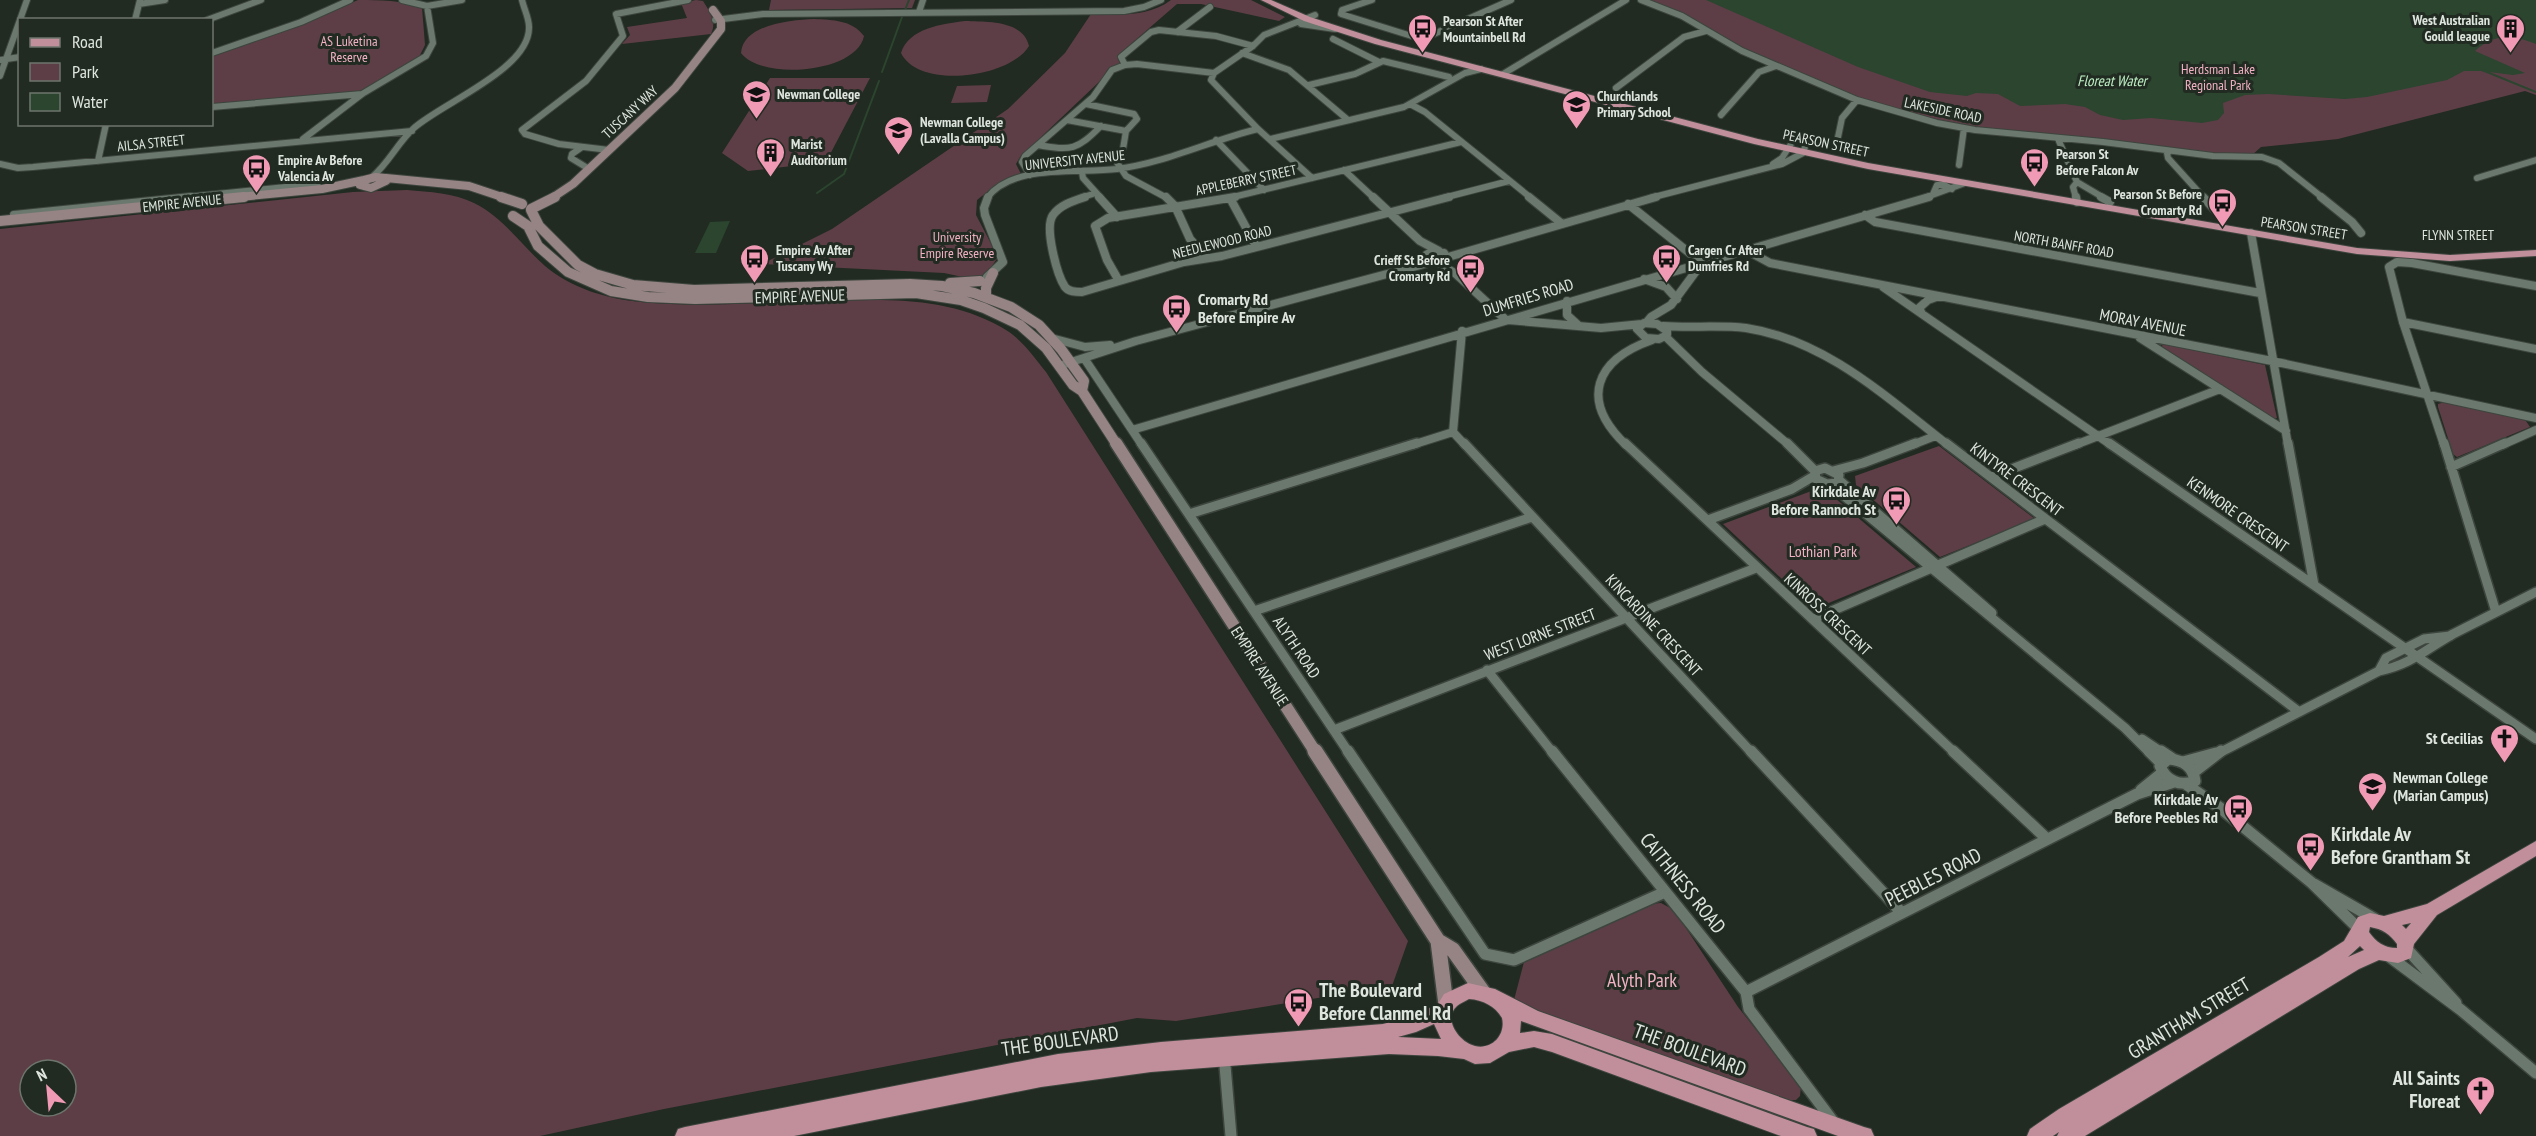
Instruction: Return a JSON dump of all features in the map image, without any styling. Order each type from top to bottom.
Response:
[{"type":"main road","name":"TUSCANY WAY","points":[[510,213],[514,205],[528,207],[550,199],[566,189],[675,88],[717,33],[718,20],[708,0]]},
{"type":"main road","name":"PEARSON STREET","points":[[1264,0],[1311,19],[1790,147],[1965,183],[2110,202],[2331,241],[2381,247]]},
{"type":"main road","name":"PEARSON STREET","points":[[1279,0],[1311,19],[1335,29],[1481,69],[1510,73]]},
{"type":"main road","name":"PEARSON STREET","points":[[1804,150],[2394,259]]},
{"type":"main road","points":[[366,182],[371,188],[384,180]]},
{"type":"main road","points":[[366,182],[384,180],[469,186],[528,207]]},
{"type":"main road","name":"EMPIRE AVENUE","points":[[384,180],[465,190],[497,200],[528,226],[538,246],[568,272],[611,291],[648,297],[695,299],[886,293],[986,297],[1031,317],[1055,339],[1084,381],[1082,391]]},
{"type":"main road","name":"EMPIRE AVENUE","points":[[87,212],[322,189],[366,182]]},
{"type":"main road","name":"EMPIRE AVENUE","points":[[0,223],[366,182]]},
{"type":"main road","name":"EMPIRE AVENUE","points":[[528,207],[534,220],[577,264],[600,276],[633,285],[660,289],[700,290],[885,283],[928,284],[963,296],[1020,325],[1046,348],[1073,385],[1082,391],[1438,941],[1453,950],[1483,992]]},
{"type":"main road","name":"FLYNN STREET","points":[[2381,247],[2452,251],[2536,246]]},
{"type":"main road","name":"FLYNN STREET","points":[[2394,259],[2536,254]]},
{"type":"main road","points":[[928,284],[987,277],[986,297]]},
{"type":"main road","points":[[2381,922],[2431,910],[2536,848]]},
{"type":"main road","points":[[2067,1136],[2353,963],[2383,954],[2400,955],[2431,910]]},
{"type":"main road","name":"GRANTHAM STREET","points":[[2037,1136],[2066,1116],[2325,963],[2350,946],[2364,922],[2381,922]]},
{"type":"main road","points":[[2381,922],[2398,931],[2406,945]]},
{"type":"main road","points":[[2360,932],[2367,944],[2383,954]]},
{"type":"main road","name":"EMPIRE AVENUE","points":[[1438,941],[1445,1007]]},
{"type":"main road","points":[[1506,1044],[1512,1028],[1508,1011],[1502,1003],[1483,992],[1468,991],[1459,994],[1445,1007],[1444,1030],[1454,1045],[1463,1051],[1482,1055],[1491,1054],[1506,1044],[1534,1039],[1552,1043],[1807,1136]]},
{"type":"main road","name":"THE BOULEVARD","points":[[1502,1003],[1533,1018],[1864,1136]]},
{"type":"main road","name":"THE BOULEVARD","points":[[750,1136],[1007,1084],[1224,1051],[1391,1030],[1416,1024],[1445,1007]]},
{"type":"main road","name":"THE BOULEVARD","points":[[685,1136],[1003,1072],[1114,1056],[1395,1046],[1436,1046],[1463,1051]]},
{"type":"street","points":[[20,18],[27,0]]},
{"type":"street","points":[[135,18],[139,2],[165,0]]},
{"type":"street","points":[[212,18],[261,0]]},
{"type":"street","points":[[213,53],[301,21],[351,0]]},
{"type":"street","points":[[402,0],[427,6],[462,0]]},
{"type":"street","points":[[366,182],[386,165],[412,130],[505,68],[522,48],[530,29],[522,0]]},
{"type":"street","points":[[609,150],[559,144],[525,134],[522,130],[586,81],[623,36],[616,14],[687,0]]},
{"type":"street","points":[[919,12],[923,0]]},
{"type":"street","points":[[718,20],[745,15],[1124,10],[1144,7],[1161,0]]},
{"type":"street","points":[[1372,0],[1342,10],[1341,14],[1418,38],[1427,37],[1511,0]]},
{"type":"street","points":[[1510,73],[1626,0]]},
{"type":"street","name":"LAKESIDE ROAD","points":[[1641,0],[1682,16],[1776,66],[1857,100],[1964,128],[2213,156],[2262,157],[2279,163],[2352,222],[2361,233]]},
{"type":"street","points":[[301,141],[362,94],[426,56],[433,43],[427,6]]},
{"type":"street","points":[[1177,32],[1210,7]]},
{"type":"street","points":[[1285,26],[1298,15]]},
{"type":"street","points":[[1253,46],[1255,41],[1269,32],[1311,19]]},
{"type":"street","points":[[1311,19],[1253,46],[1214,73],[1211,80],[1258,129],[1312,178]]},
{"type":"street","points":[[0,76],[2,60],[18,22]]},
{"type":"street","points":[[1616,88],[1684,38],[1706,30]]},
{"type":"street","points":[[1125,64],[1121,57],[1151,32],[1216,36],[1253,46]]},
{"type":"street","points":[[1333,39],[1348,48],[1366,52],[1379,62]]},
{"type":"street","points":[[213,46],[220,50]]},
{"type":"street","points":[[1242,53],[1281,66],[1309,85],[1348,120]]},
{"type":"street","points":[[2,60],[18,57]]},
{"type":"street","points":[[1309,85],[1354,74],[1379,62],[1392,62],[1449,77]]},
{"type":"street","points":[[1440,86],[1458,70],[1460,63]]},
{"type":"street","points":[[1030,175],[1022,162],[1025,156],[1086,104],[1112,70],[1125,64],[1214,73]]},
{"type":"street","points":[[1721,115],[1759,72],[1776,66]]},
{"type":"street","points":[[1270,139],[1410,104],[1465,73],[1481,69]]},
{"type":"street","points":[[213,106],[362,94]]},
{"type":"street","points":[[1837,142],[1836,135],[1845,110],[1857,100]]},
{"type":"street","points":[[1086,104],[1134,114],[1137,119],[1126,130],[1123,149],[1116,161],[1119,169],[1126,176],[1170,200],[1175,206],[1185,231],[1207,258]]},
{"type":"street","points":[[1410,104],[1425,112],[1561,223]]},
{"type":"street","points":[[1067,120],[1126,130]]},
{"type":"street","points":[[98,161],[106,126]]},
{"type":"street","points":[[1038,145],[1069,151],[1078,149],[1101,126]]},
{"type":"street","points":[[1959,165],[1964,128]]},
{"type":"street","name":"UNIVERSITY AVENUE","points":[[987,277],[1003,262],[1002,253],[983,212],[985,201],[996,189],[1015,179],[1030,175],[1119,169],[1177,155],[1258,129]]},
{"type":"street","name":"AILSA STREET","points":[[0,164],[18,168],[412,130]]},
{"type":"street","points":[[2058,139],[2077,182],[2110,202]]},
{"type":"street","points":[[1216,141],[1264,190]]},
{"type":"street","name":"APPLEBERRY STREET","points":[[1119,281],[1107,260],[1095,226],[1099,222],[1175,206],[1230,198],[1461,142]]},
{"type":"street","points":[[582,147],[572,154],[571,158],[589,169]]},
{"type":"street","points":[[1771,166],[1790,147]]},
{"type":"street","points":[[1406,267],[1427,254],[1444,255],[1790,162],[1804,150]]},
{"type":"street","points":[[2170,151],[2167,153],[2168,158],[2214,209]]},
{"type":"street","points":[[2477,178],[2536,160]]},
{"type":"street","points":[[2528,162],[2536,166]]},
{"type":"street","points":[[384,180],[386,165]]},
{"type":"street","points":[[1344,170],[1420,241],[1444,255],[1456,274]]},
{"type":"street","points":[[1082,172],[1083,178],[1117,217]]},
{"type":"street","name":"NEEDLEWOOD ROAD","points":[[1096,193],[1076,198],[1056,208],[1051,214],[1047,229],[1065,287],[1070,291],[1082,292],[1184,262],[1256,246],[1509,181]]},
{"type":"street","points":[[2076,199],[2073,187],[2077,182]]},
{"type":"street","name":"DUMFRIES ROAD","points":[[1132,430],[1865,215],[1965,183]]},
{"type":"street","points":[[1230,198],[1256,246]]},
{"type":"street","points":[[1628,204],[1702,263],[1677,299],[1644,323]]},
{"type":"street","points":[[0,216],[87,212]]},
{"type":"street","name":"NORTH BANFF ROAD","points":[[1865,215],[1875,222],[2260,293]]},
{"type":"street","points":[[2251,233],[2272,362],[2314,585]]},
{"type":"street","points":[[1420,241],[1427,254],[1426,258],[1456,274],[1506,320],[1580,327],[1644,323],[1664,330],[1684,356],[1796,450],[1829,469],[1834,482]]},
{"type":"street","name":"MORAY AVENUE","points":[[1746,250],[1770,263],[2272,362],[2536,418]]},
{"type":"street","points":[[1059,366],[1136,341],[1406,267],[1435,262],[1444,255]]},
{"type":"street","points":[[2496,612],[2429,395],[2403,322],[2389,267],[2394,259],[2536,286]]},
{"type":"street","points":[[963,296],[987,277]]},
{"type":"street","points":[[1642,279],[1666,287],[1677,299]]},
{"type":"street","name":"KENMORE CRESCENT","points":[[1878,284],[2536,739]]},
{"type":"street","points":[[1922,314],[1919,308],[1922,304],[1940,296]]},
{"type":"street","points":[[1567,301],[1567,315],[1580,327]]},
{"type":"street","points":[[1664,309],[1664,330]]},
{"type":"street","points":[[2403,322],[2536,348]]},
{"type":"street","name":"KINROSS CRESCENT","points":[[1632,346],[1639,333],[1637,327],[1644,323]]},
{"type":"street","points":[[1615,326],[1639,333],[1684,356]]},
{"type":"street","name":"KINTYRE CRESCENT","points":[[1664,330],[1734,327],[1758,330],[1788,337],[1842,364],[2298,711]]},
{"type":"street","name":"KINROSS CRESCENT","points":[[1664,330],[1653,340],[1632,346],[1614,357],[1602,374],[1599,391],[1601,410],[1617,436],[2046,838]]},
{"type":"street","points":[[1189,514],[1452,432],[1462,332]]},
{"type":"street","points":[[2136,335],[2286,431]]},
{"type":"street","points":[[1055,339],[1084,347],[1136,341]]},
{"type":"street","name":"ALYTH ROAD","points":[[1084,358],[1485,954],[1514,960],[1665,892]]},
{"type":"street","points":[[1991,477],[2220,388]]},
{"type":"street","points":[[2451,467],[2536,430]]},
{"type":"street","name":"KINCARDINE CRESCENT","points":[[1452,432],[1902,913]]},
{"type":"street","points":[[1792,489],[1815,474],[1863,463],[1935,436]]},
{"type":"street","points":[[1796,450],[1815,474],[1834,482],[1934,567],[1979,609],[1996,619],[2125,728],[2174,782],[2193,778],[2221,751]]},
{"type":"street","points":[[1708,520],[1792,489],[1834,482],[1863,463]]},
{"type":"street","points":[[1254,611],[1532,517]]},
{"type":"street","points":[[1813,619],[2045,519]]},
{"type":"street","name":"WEST LORNE STREET","points":[[1334,730],[1756,568]]},
{"type":"street","points":[[2161,768],[2178,760],[2221,751],[2379,671],[2398,666],[2417,657],[2450,636],[2536,592]]},
{"type":"street","points":[[2379,671],[2386,658],[2424,639],[2450,636]]},
{"type":"street","name":"CAITHNESS ROAD","points":[[1487,670],[1746,992],[1749,1009],[1837,1126]]},
{"type":"street","points":[[2125,728],[2178,760],[2219,807],[2312,883],[2381,922]]},
{"type":"street","name":"PEEBLES ROAD","points":[[2137,794],[2161,768]]},
{"type":"street","name":"PEEBLES ROAD","points":[[1746,992],[2046,838],[2137,794],[2174,782]]},
{"type":"street","points":[[2312,883],[2360,932]]},
{"type":"street","points":[[2406,945],[2450,994],[2461,1010]]},
{"type":"street","points":[[2383,954],[2461,1010],[2536,1073]]},
{"type":"street","points":[[1224,1051],[1231,1136]]},
{"type":"green space","name":"AS Luketina Reserve","points":[[358,0],[383,0],[414,5],[422,8],[425,45],[418,59],[359,92],[213,104],[213,54],[315,19]]},
{"type":"green space","points":[[771,0],[915,0],[912,8],[769,10]]},
{"type":"green space","name":"University Empire Reserve","points":[[1171,0],[1251,0],[1285,17],[1279,21],[1201,4],[1177,4],[1117,56],[1120,64],[1108,69],[1101,80],[1020,157],[1016,164],[1021,174],[992,188],[977,200],[976,215],[998,257],[988,272],[977,280],[944,273],[762,264],[832,229],[1008,109],[1065,53],[1091,14],[1143,12],[1153,10]]},
{"type":"green space","name":"Herdsman Lake Regional Park","points":[[1648,0],[2536,0],[2536,95],[2525,91],[2338,139],[2261,147],[2252,155],[2177,151],[1978,127],[1887,108],[1804,78]]},
{"type":"green space","points":[[703,1],[710,13],[713,21],[711,34],[622,44],[630,35],[627,27],[687,18],[681,3]]},
{"type":"green space","points":[[814,19],[835,21],[854,27],[864,36],[858,49],[845,58],[828,65],[787,70],[752,62],[741,53],[744,43],[759,30],[782,23]]},
{"type":"green space","points":[[965,21],[993,22],[1012,27],[1020,31],[1029,46],[1019,57],[1004,66],[965,75],[926,72],[911,65],[901,53],[911,38],[927,29]]},
{"type":"green space","points":[[770,78],[870,78],[826,162],[748,171],[722,153]]},
{"type":"green space","points":[[991,85],[987,102],[951,103],[957,86]]},
{"type":"green space","points":[[407,190],[458,197],[474,203],[494,216],[555,274],[590,291],[615,298],[688,305],[895,300],[960,310],[1001,327],[1026,347],[1046,372],[1408,941],[1392,986],[1176,1021],[1137,1018],[664,1109],[540,1136],[0,1136],[0,229],[353,192]]},
{"type":"green space","points":[[2163,344],[2265,365],[2277,418],[2273,419],[2161,348]]},
{"type":"green space","points":[[2445,402],[2517,417],[2526,421],[2530,427],[2457,457],[2453,454],[2438,407],[2438,404]]},
{"type":"green space","name":"Lothian Park","points":[[1939,446],[2035,519],[1940,557],[1856,485],[1855,476]]},
{"type":"green space","name":"Lothian Park","points":[[1822,487],[1916,567],[1814,609],[1723,524]]},
{"type":"green space","name":"Alyth Park","points":[[1661,903],[1674,910],[1738,1007],[1801,1086],[1800,1096],[1796,1100],[1788,1100],[1537,1012],[1514,1000],[1524,962],[1650,904]]},
{"type":"water","name":"Herdsman Lake Regional Park","points":[[1706,0],[2536,0],[2536,44],[2504,37],[2489,41],[2475,51],[2525,73],[2513,75],[2464,71],[2447,80],[2367,97],[2345,99],[2268,94],[2245,95],[2223,103],[2224,113],[2218,120],[2202,123],[2151,118],[2123,120],[2100,115],[2085,107],[2065,104],[2020,106],[1998,94],[1976,93],[1967,96],[1930,92],[1858,67]]},
{"type":"water","points":[[730,221],[716,253],[695,253],[710,222]]},
{"type":"waterway","points":[[905,10],[909,0]]},
{"type":"waterway","points":[[882,72],[902,17]]},
{"type":"waterway","points":[[2482,70],[2536,92]]},
{"type":"waterway","points":[[817,193],[844,174],[879,81]]},
{"type":"place","name":"Pearson St After Mountainbell Rd","points":[[1422,54]]},
{"type":"place","name":"West Australian Gould league","points":[[2511,54]]},
{"type":"place","name":"Newman College","points":[[756,120]]},
{"type":"place","name":"Churchlands Primary School","points":[[1576,130]]},
{"type":"place","name":"Newman College (Lavalla Campus)","points":[[899,156]]},
{"type":"place","name":"Marist Auditorium","points":[[770,178]]},
{"type":"place","name":"Pearson St Before Falcon Av","points":[[2035,188]]},
{"type":"place","name":"Empire Av Before Valencia Av","points":[[257,194]]},
{"type":"place","name":"Pearson St Before Cromarty Rd","points":[[2223,228]]},
{"type":"place","name":"Empire Av After Tuscany Wy","points":[[755,284]]},
{"type":"place","name":"Cargen Cr After Dumfries Rd","points":[[1667,284]]},
{"type":"place","name":"Crieff St Before Cromarty Rd","points":[[1471,294]]},
{"type":"place","name":"Cromarty Rd Before Empire Av","points":[[1177,334]]},
{"type":"place","name":"Kirkdale Av Before Rannoch St","points":[[1897,526]]},
{"type":"place","name":"St Cecilias","points":[[2504,764]]},
{"type":"place","name":"Newman College (Marian Campus)","points":[[2372,812]]},
{"type":"place","name":"Kirkdale Av Before Peebles Rd","points":[[2239,834]]},
{"type":"place","name":"Kirkdale Av Before Grantham St","points":[[2310,872]]},
{"type":"place","name":"The Boulevard Before Clanmel Rd","points":[[1298,1028]]},
{"type":"place","name":"All Saints Floreat","points":[[2481,1116]]},
{"type":"water label","name":"Floreat Water","points":[[2112,80]]}]
